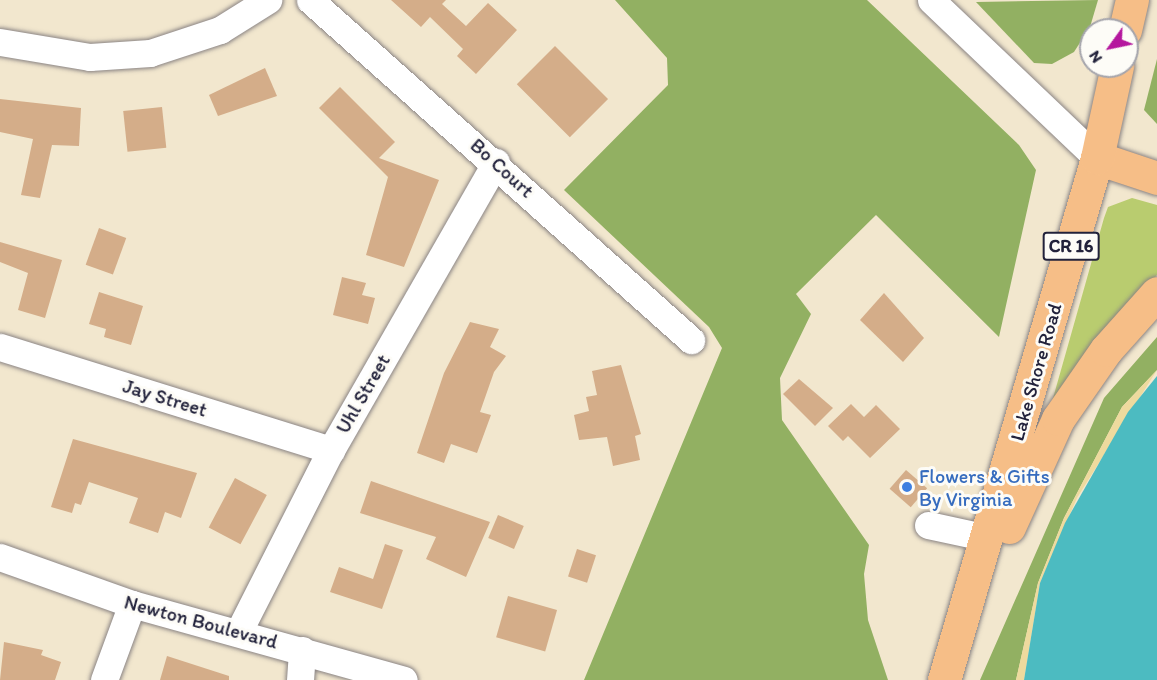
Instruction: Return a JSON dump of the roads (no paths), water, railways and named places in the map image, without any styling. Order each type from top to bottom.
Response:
[{"type":"main road","points":[[1128,18],[1132,0]]},
{"type":"main road","name":"CR 16","points":[[1097,158],[1114,78]]},
{"type":"main road","points":[[1097,158],[1157,178]]},
{"type":"main road","name":"Lake Shore Road","points":[[944,680],[962,630],[1097,158]]},
{"type":"main road","points":[[962,630],[1058,419],[1106,350],[1157,293]]},
{"type":"street","points":[[0,42],[90,57],[150,52],[220,30],[268,0]]},
{"type":"street","name":"Bo Court","points":[[310,0],[496,162],[691,340]]},
{"type":"street","points":[[931,0],[1097,158]]},
{"type":"street","name":"Uhl Street","points":[[239,631],[331,450],[496,162]]},
{"type":"street","name":"Jay Street","points":[[0,347],[331,450]]},
{"type":"street","points":[[928,525],[988,538]]},
{"type":"street","name":"Newton Boulevard","points":[[0,557],[132,604],[239,631],[404,680]]},
{"type":"street","points":[[104,680],[132,604]]},
{"type":"street","points":[[300,680],[302,650]]},
{"type":"water","points":[[1157,376],[1157,680],[1024,680],[1040,583],[1065,523],[1128,412]]},
{"type":"place","name":"Flowers & Gifts By Virginia","points":[[907,487]]}]
